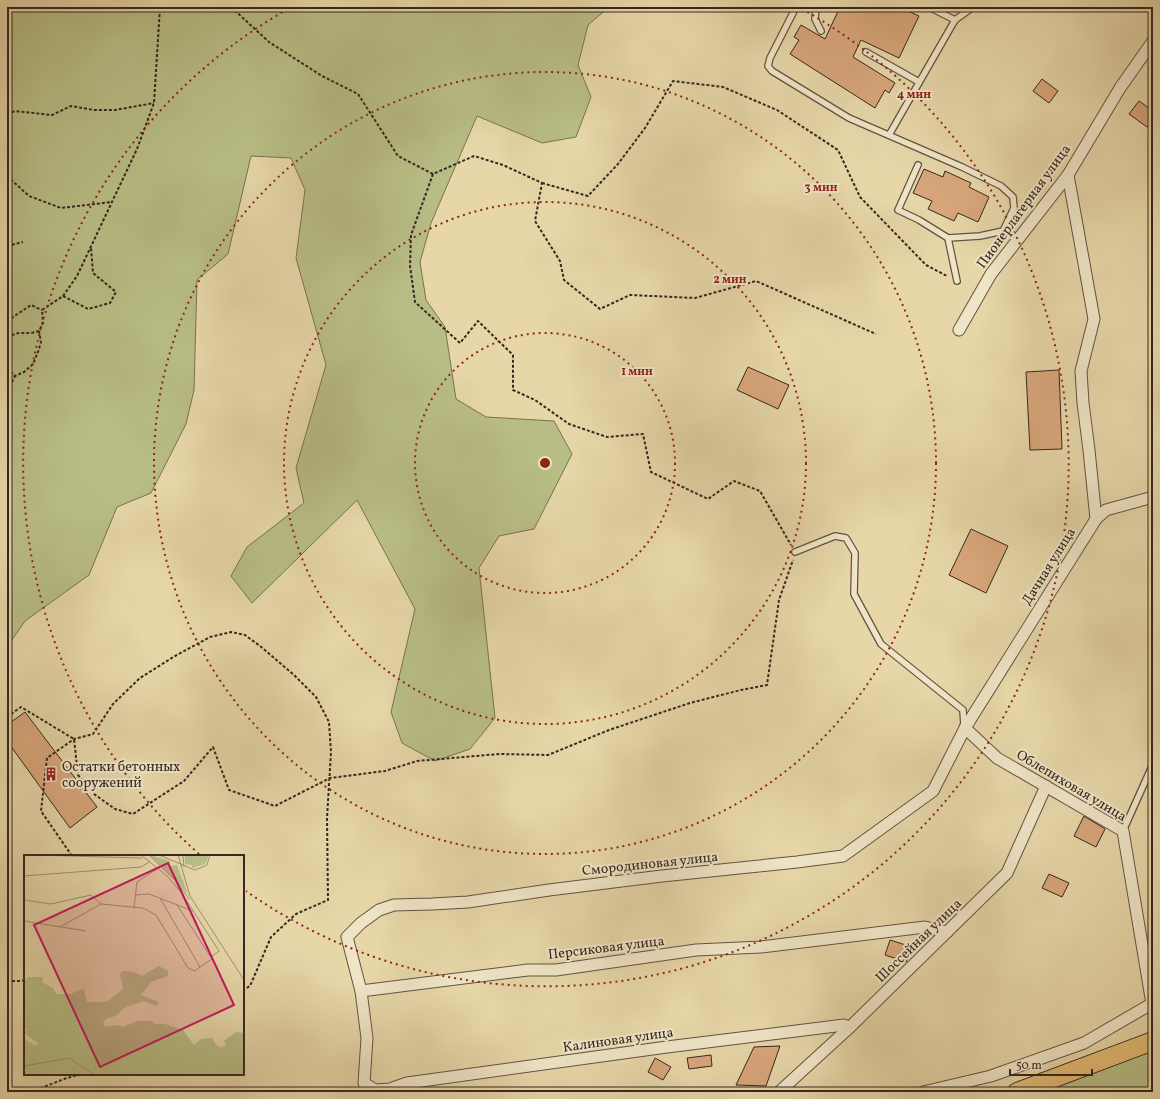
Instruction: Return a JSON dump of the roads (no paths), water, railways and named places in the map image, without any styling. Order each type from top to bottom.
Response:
[{"type":"main road","points":[[1017,1092],[1153,1041]]},
{"type":"street","name":"Пионерлагерная улица","points":[[959,330],[991,274],[1068,175],[1120,88],[1153,41]]},
{"type":"street","points":[[1068,175],[1094,319],[1086,345],[1081,371],[1083,403],[1096,519]]},
{"type":"street","points":[[1096,519],[1106,510],[1153,497]]},
{"type":"street","name":"Дачная улица","points":[[965,728],[1096,519]]},
{"type":"street","name":"Облепиховая улица","points":[[965,728],[997,758],[1123,831],[1152,1004]]},
{"type":"street","name":"Смородиновая улица","points":[[361,991],[347,937],[361,923],[379,910],[394,905],[468,902],[571,887],[842,856],[933,790],[965,728]]},
{"type":"street","name":"Шоссейная улица","points":[[779,1092],[849,1028],[1007,873],[1046,786]]},
{"type":"street","name":"Персиковая улица","points":[[361,991],[528,970],[556,970],[696,950],[761,947],[925,927],[947,932]]},
{"type":"street","points":[[361,991],[367,1038],[364,1083],[375,1090],[391,1090]]},
{"type":"street","points":[[923,1092],[991,1076],[1084,1043],[1152,1004]]},
{"type":"street","name":"Калиновая улица","points":[[391,1090],[408,1083],[660,1048],[844,1025],[849,1028]]},
{"type":"lane","points":[[796,7],[770,58],[768,66],[772,71],[849,118],[962,166],[1001,186],[1013,197],[1014,208],[1003,231],[980,236],[948,238],[919,220],[898,210],[918,165]]},
{"type":"lane","points":[[816,7],[815,19],[820,31]]},
{"type":"lane","points":[[929,7],[955,20]]},
{"type":"lane","points":[[889,134],[955,20],[973,7]]},
{"type":"lane","points":[[866,52],[919,82]]},
{"type":"lane","points":[[948,238],[957,281]]},
{"type":"lane","points":[[795,552],[835,536],[846,538],[855,553],[854,594],[881,644],[963,710],[965,728]]},
{"type":"lane","points":[[1123,831],[1153,764]]},
{"type":"place","name":"Остатки бетонных сооружений","points":[[51,774]]}]
